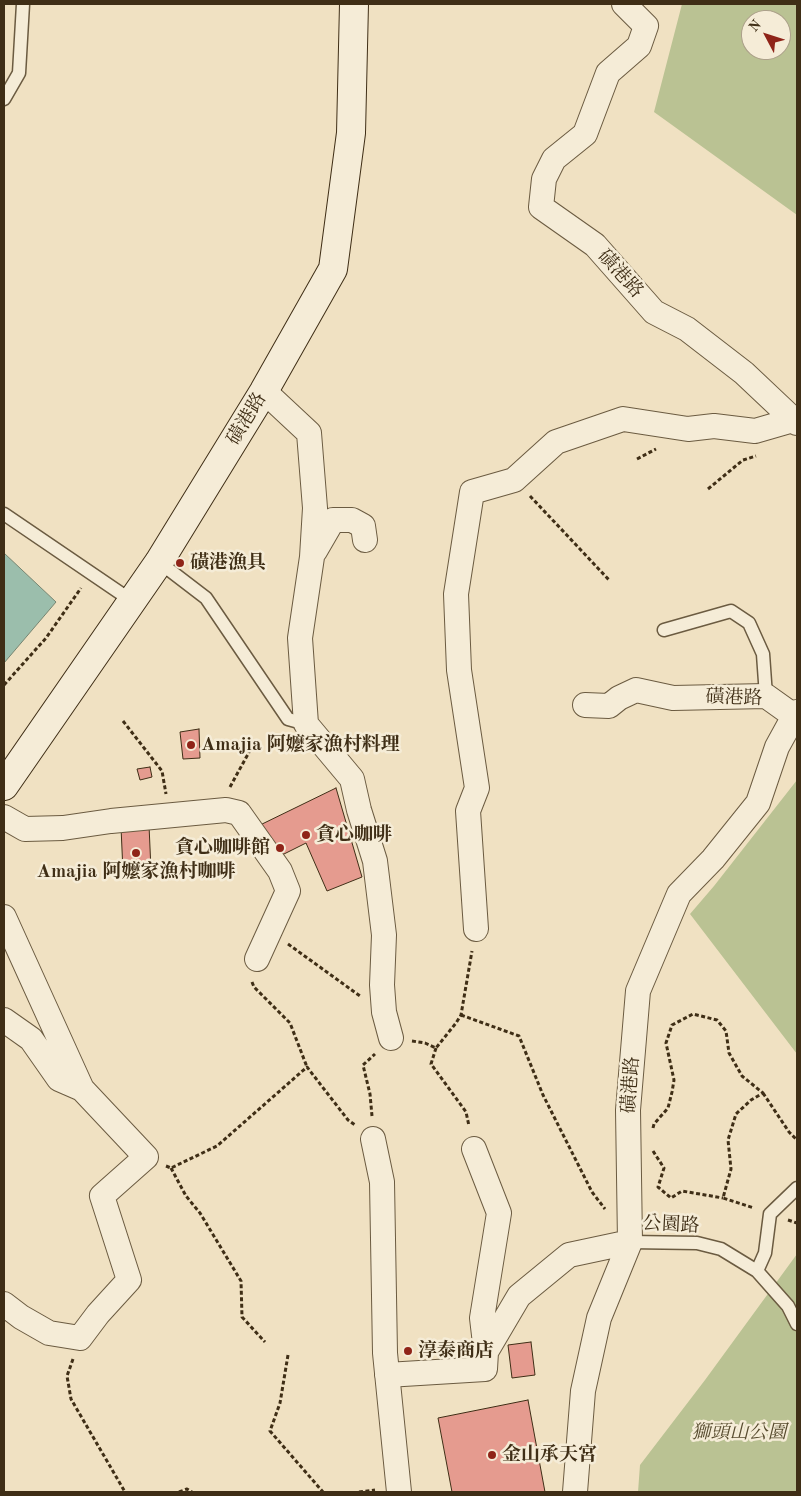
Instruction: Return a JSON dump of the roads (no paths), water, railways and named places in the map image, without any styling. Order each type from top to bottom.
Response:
[{"type":"street","name":"磺港路","points":[[4,786],[159,562],[264,391],[333,269],[351,133],[354,4]]},
{"type":"street","name":"磺港路","points":[[624,4],[646,26],[639,46],[608,74],[585,134],[554,158],[544,179],[541,207],[595,245],[654,312],[687,329],[744,373],[795,422]]},
{"type":"street","points":[[264,391],[309,433],[315,508],[312,557],[300,638],[306,724],[352,779],[359,810],[375,862],[384,935],[382,985],[384,1012],[391,1038]]},
{"type":"street","points":[[476,929],[468,811],[477,788],[460,670],[456,594],[472,492],[514,480],[556,442],[623,419],[688,429],[714,426],[755,431],[795,422]]},
{"type":"street","points":[[312,557],[333,520],[352,520],[363,526],[365,540]]},
{"type":"street","name":"磺港路","points":[[575,1492],[583,1391],[587,1372],[599,1318],[630,1242],[628,1110],[638,991],[679,894],[713,859],[758,803],[777,747],[795,714],[766,696],[673,698],[636,690],[619,698],[609,706],[585,705]]},
{"type":"street","points":[[4,818],[25,830],[63,828],[170,814],[226,810],[239,813],[280,871],[288,890],[257,959]]},
{"type":"street","points":[[4,917],[82,1089],[146,1157],[102,1196],[129,1280],[98,1314],[80,1338],[49,1333],[21,1317],[4,1304]]},
{"type":"street","points":[[4,1020],[31,1039],[59,1080],[82,1089]]},
{"type":"street","points":[[373,1139],[382,1182],[385,1343],[399,1492]]},
{"type":"street","points":[[387,1375],[485,1369],[486,1352],[482,1318],[499,1213],[474,1149]]},
{"type":"street","points":[[486,1352],[519,1296],[569,1255],[630,1242]]},
{"type":"lane","points":[[4,99],[20,73],[23,4]]},
{"type":"lane","points":[[4,514],[132,601]]},
{"type":"lane","points":[[159,562],[206,598],[288,720],[306,724]]},
{"type":"lane","points":[[664,630],[731,611],[749,623],[763,654],[766,696]]},
{"type":"lane","points":[[757,1271],[765,1253],[770,1214],[797,1188]]},
{"type":"lane","name":"公園路","points":[[630,1242],[697,1243],[721,1249],[757,1271],[788,1306],[797,1324]]},
{"type":"place","name":"磺港漁具","points":[[180,563]]},
{"type":"place","name":"Amajia 阿嬤家漁村料理","points":[[191,745]]},
{"type":"place","name":"貪心咖啡","points":[[306,835]]},
{"type":"place","name":"貪心咖啡館","points":[[280,848]]},
{"type":"place","name":"Amajia 阿嬤家漁村咖啡","points":[[136,853]]},
{"type":"place","name":"淳泰商店","points":[[408,1351]]},
{"type":"place","name":"金山承天宮","points":[[492,1455]]},
{"type":"park label","name":"獅頭山公園","points":[[739,1433]]}]
